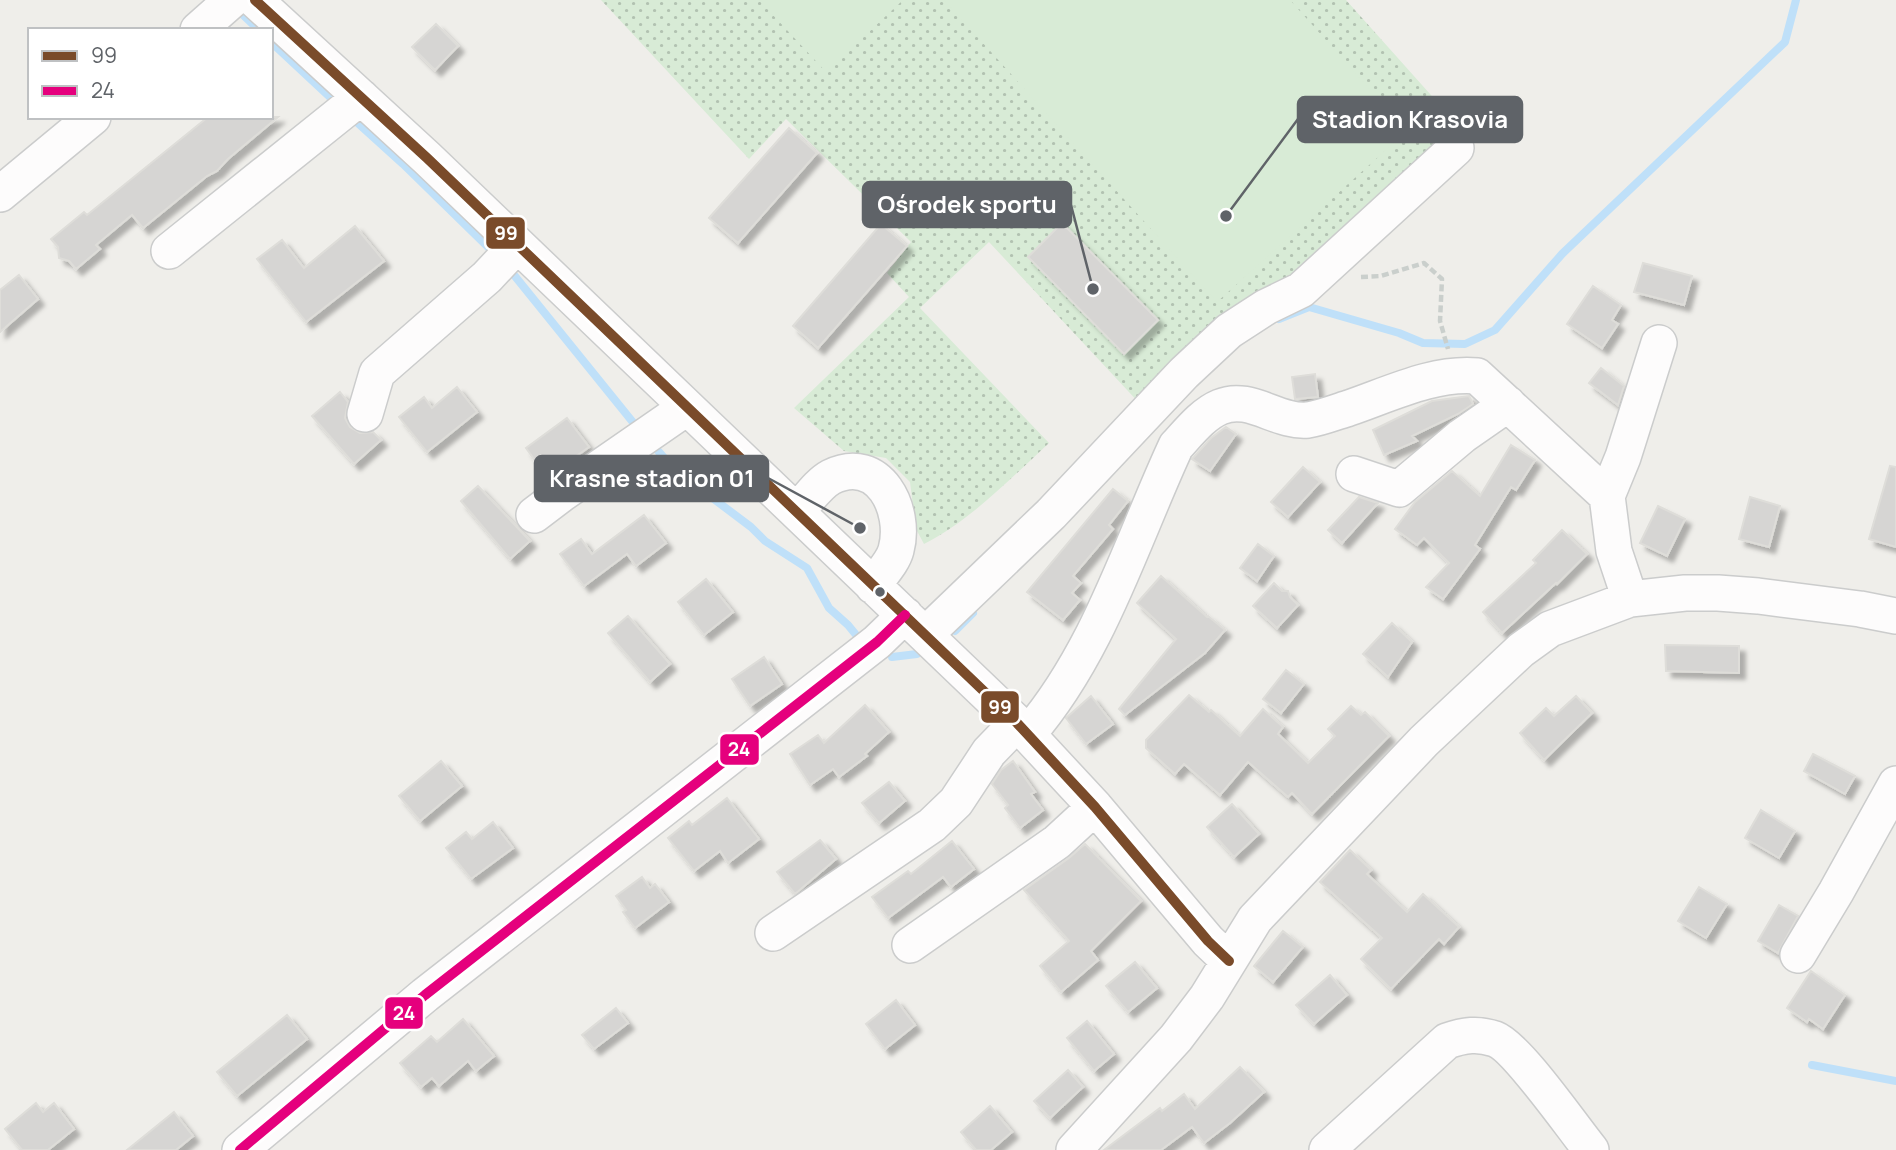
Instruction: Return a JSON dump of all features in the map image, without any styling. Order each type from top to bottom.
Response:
[{"type":"street","points":[[200,28],[232,0]]},
{"type":"street","points":[[255,0],[517,245],[1023,729],[1095,807],[1208,942],[1229,961]]},
{"type":"street","points":[[169,251],[361,97]]},
{"type":"street","points":[[0,194],[91,119]]},
{"type":"street","points":[[240,1150],[425,995],[877,642],[915,624],[1052,514],[1184,373],[1229,331],[1266,307],[1301,290],[1457,148]]},
{"type":"street","points":[[365,414],[377,373],[487,277],[517,245]]},
{"type":"street","points":[[1630,598],[1614,551],[1607,496],[1623,457],[1659,343]]},
{"type":"street","points":[[773,933],[932,825],[956,802],[989,752],[1046,714],[1076,668],[1176,446],[1197,424],[1220,407],[1242,402],[1264,412],[1306,420],[1339,412],[1425,382],[1478,376],[1607,496]]},
{"type":"street","points":[[1354,474],[1399,489],[1462,436],[1508,404]]},
{"type":"street","points":[[534,516],[686,408]]},
{"type":"street","points":[[797,512],[834,476],[862,472],[876,478],[891,495],[899,532],[896,552],[873,586]]},
{"type":"street","points":[[1074,1150],[1176,1038],[1255,919],[1344,822],[1424,741],[1521,650],[1550,629],[1630,598],[1718,593],[1860,609],[1896,616]]},
{"type":"street","points":[[1798,955],[1896,784]]},
{"type":"street","points":[[910,945],[1057,842],[1095,807]]},
{"type":"street","points":[[1327,1150],[1447,1041],[1466,1034],[1496,1040],[1514,1054],[1591,1150]]},
{"type":"path","points":[[1349,277],[1381,276],[1424,264],[1442,279],[1440,321],[1453,377]]},
{"type":"green space","points":[[601,0],[1346,0],[1464,132],[1301,282],[1142,406],[989,242],[920,308],[1049,443],[974,511],[924,544],[916,529],[910,482],[886,458],[844,451],[794,408],[909,297],[887,273],[911,242],[786,119],[749,159]]},
{"type":"green space","points":[[759,0],[903,0],[826,72]]},
{"type":"green space","points":[[944,0],[1290,0],[1407,131],[1217,302]]},
{"type":"building","points":[[436,24],[458,46],[435,70],[412,47]]},
{"type":"building","points":[[278,117],[217,171],[207,176],[143,228],[132,215],[96,245],[100,249],[76,269],[69,261],[59,258],[58,247],[51,239],[84,212],[87,215],[206,119]]},
{"type":"building","points":[[789,128],[817,153],[738,243],[709,218]]},
{"type":"building","points":[[1062,223],[1158,320],[1124,354],[1028,257]]},
{"type":"building","points":[[881,224],[907,246],[818,348],[793,326]]},
{"type":"building","points":[[355,226],[384,261],[306,322],[257,259],[282,240],[304,268]]},
{"type":"building","points":[[1643,263],[1692,276],[1684,305],[1634,292]]},
{"type":"building","points":[[19,275],[38,299],[0,332],[0,290]]},
{"type":"building","points":[[1593,286],[1621,305],[1612,320],[1618,324],[1602,348],[1567,324]]},
{"type":"building","points":[[1601,368],[1624,386],[1618,405],[1589,383]]},
{"type":"building","points":[[1315,374],[1318,397],[1295,399],[1292,377]]},
{"type":"building","points":[[457,387],[477,412],[427,452],[399,417],[424,397],[432,408]]},
{"type":"building","points":[[340,392],[348,402],[345,418],[350,427],[360,433],[373,432],[381,440],[354,464],[312,416]]},
{"type":"building","points":[[1469,396],[1473,404],[1412,436],[1417,441],[1384,455],[1373,430],[1432,401]]},
{"type":"building","points":[[567,418],[589,447],[547,477],[526,448]]},
{"type":"building","points":[[1226,427],[1236,434],[1210,471],[1192,459],[1211,438]]},
{"type":"building","points":[[1511,445],[1535,460],[1516,490],[1511,487],[1475,545],[1480,549],[1443,599],[1426,587],[1449,563],[1424,538],[1417,545],[1395,529],[1415,502],[1452,471],[1480,496]]},
{"type":"building","points":[[1890,466],[1896,467],[1896,547],[1869,539]]},
{"type":"building","points":[[1303,467],[1320,482],[1288,517],[1271,502]]},
{"type":"building","points":[[478,486],[530,541],[510,559],[461,501]]},
{"type":"building","points":[[1113,489],[1128,501],[1109,525],[1113,529],[1073,576],[1081,583],[1072,593],[1080,600],[1063,620],[1027,592]]},
{"type":"building","points":[[1359,497],[1378,503],[1342,543],[1328,530]]},
{"type":"building","points":[[1750,497],[1780,506],[1769,547],[1739,539]]},
{"type":"building","points":[[1658,506],[1685,519],[1667,556],[1640,543]]},
{"type":"building","points":[[644,515],[666,543],[636,566],[627,554],[584,586],[560,554],[581,539],[592,554]]},
{"type":"building","points":[[1562,530],[1587,554],[1502,633],[1483,612],[1536,563],[1533,560]]},
{"type":"building","points":[[1258,544],[1274,556],[1257,581],[1240,568]]},
{"type":"building","points":[[1161,576],[1225,630],[1205,653],[1125,715],[1119,709],[1176,639],[1137,603]]},
{"type":"building","points":[[706,579],[733,612],[704,635],[678,602]]},
{"type":"building","points":[[1274,583],[1282,591],[1288,591],[1298,605],[1277,628],[1253,606]]},
{"type":"building","points":[[628,616],[670,664],[650,682],[608,633]]},
{"type":"building","points":[[1392,623],[1412,642],[1388,677],[1363,654]]},
{"type":"building","points":[[1665,645],[1739,646],[1739,673],[1666,671]]},
{"type":"building","points":[[764,657],[782,684],[750,706],[732,679]]},
{"type":"building","points":[[1286,670],[1304,684],[1281,713],[1263,699]]},
{"type":"building","points":[[1189,695],[1240,736],[1263,709],[1283,727],[1278,734],[1308,763],[1335,736],[1328,729],[1351,706],[1361,715],[1365,712],[1389,736],[1312,814],[1292,793],[1288,797],[1248,762],[1220,795],[1184,764],[1175,774],[1146,748],[1146,740]]},
{"type":"building","points":[[1091,696],[1113,724],[1086,744],[1066,718]]},
{"type":"building","points":[[1576,696],[1592,713],[1544,760],[1520,733],[1546,708],[1554,716]]},
{"type":"building","points":[[865,705],[889,732],[865,754],[867,756],[839,777],[833,769],[810,785],[790,754],[818,735],[824,743]]},
{"type":"building","points":[[1813,754],[1855,776],[1845,794],[1804,771]]},
{"type":"building","points":[[441,761],[462,786],[420,821],[399,796]]},
{"type":"building","points":[[1013,761],[1035,792],[1031,794],[1043,810],[1020,828],[1005,808],[1008,805],[992,784],[1001,770]]},
{"type":"building","points":[[889,782],[905,801],[879,823],[862,803]]},
{"type":"building","points":[[727,798],[759,839],[728,863],[720,851],[694,871],[668,838],[689,821],[692,825]]},
{"type":"building","points":[[1232,804],[1259,834],[1234,857],[1207,827]]},
{"type":"building","points":[[1761,810],[1795,831],[1779,858],[1745,838]]},
{"type":"building","points":[[493,822],[513,848],[471,879],[446,848],[466,832],[472,839]]},
{"type":"building","points":[[820,840],[836,859],[795,894],[777,872]]},
{"type":"building","points":[[952,841],[974,869],[951,887],[943,877],[888,918],[872,897],[908,871],[911,874]]},
{"type":"building","points":[[1085,844],[1141,901],[1091,951],[1098,960],[1061,992],[1040,966],[1069,941],[1024,890]]},
{"type":"building","points":[[1350,850],[1371,870],[1367,874],[1407,912],[1423,894],[1459,927],[1444,944],[1439,939],[1391,989],[1361,959],[1382,938],[1320,882]]},
{"type":"building","points":[[642,877],[650,888],[655,884],[669,902],[635,928],[623,912],[626,910],[616,896]]},
{"type":"building","points":[[1699,887],[1727,904],[1706,938],[1678,921]]},
{"type":"building","points":[[1779,905],[1798,916],[1778,953],[1758,941]]},
{"type":"building","points":[[1283,931],[1303,947],[1273,982],[1254,966]]},
{"type":"building","points":[[1135,962],[1157,988],[1128,1012],[1106,986]]},
{"type":"building","points":[[1811,971],[1845,995],[1823,1029],[1787,1008]]},
{"type":"building","points":[[1330,975],[1347,995],[1314,1024],[1296,1005]]},
{"type":"building","points":[[896,1000],[915,1025],[885,1049],[866,1024]]},
{"type":"building","points":[[616,1008],[628,1023],[594,1049],[582,1035]]},
{"type":"building","points":[[287,1015],[307,1039],[237,1096],[217,1072]]},
{"type":"building","points":[[463,1019],[494,1056],[476,1071],[468,1061],[439,1086],[432,1078],[421,1087],[400,1063],[431,1036],[437,1042]]},
{"type":"building","points":[[1087,1021],[1114,1054],[1094,1071],[1067,1038]]},
{"type":"building","points":[[1240,1067],[1264,1092],[1204,1143],[1192,1127],[1161,1150],[1104,1150],[1160,1108],[1162,1111],[1184,1094],[1195,1109]]},
{"type":"building","points":[[1068,1070],[1083,1087],[1050,1118],[1034,1101]]},
{"type":"building","points":[[36,1103],[43,1112],[54,1103],[74,1129],[48,1150],[22,1150],[5,1129]]},
{"type":"building","points":[[990,1106],[1012,1132],[991,1150],[976,1150],[961,1132]]},
{"type":"building","points":[[174,1112],[193,1136],[176,1150],[127,1150]]},
{"type":"waterway","points":[[1279,319],[1309,307],[1399,333],[1423,343],[1465,344],[1495,330],[1562,254],[1785,42],[1796,0]]},
{"type":"waterway","points":[[240,12],[257,28]]},
{"type":"waterway","points":[[273,44],[331,98]]},
{"type":"waterway","points":[[350,116],[494,253]]},
{"type":"waterway","points":[[510,270],[640,431]]},
{"type":"waterway","points":[[651,443],[674,469],[751,527],[765,541],[807,568],[829,608],[857,636]]},
{"type":"waterway","points":[[955,631],[973,613]]},
{"type":"waterway","points":[[892,657],[917,654]]},
{"type":"waterway","points":[[1812,1065],[1896,1081]]},
{"type":"transit line","name":"99","points":[[255,0],[427,158],[1017,723],[1095,807],[1208,941],[1229,961]]},
{"type":"transit line","name":"24","points":[[240,1150],[425,995],[877,642],[905,615]]},
{"type":"place","name":"Stadion Krasovia","points":[[1226,216]]},
{"type":"place","name":"Ośrodek sportu","points":[[1093,289]]},
{"type":"place","name":"Krasne stadion 01","points":[[860,528]]}]
